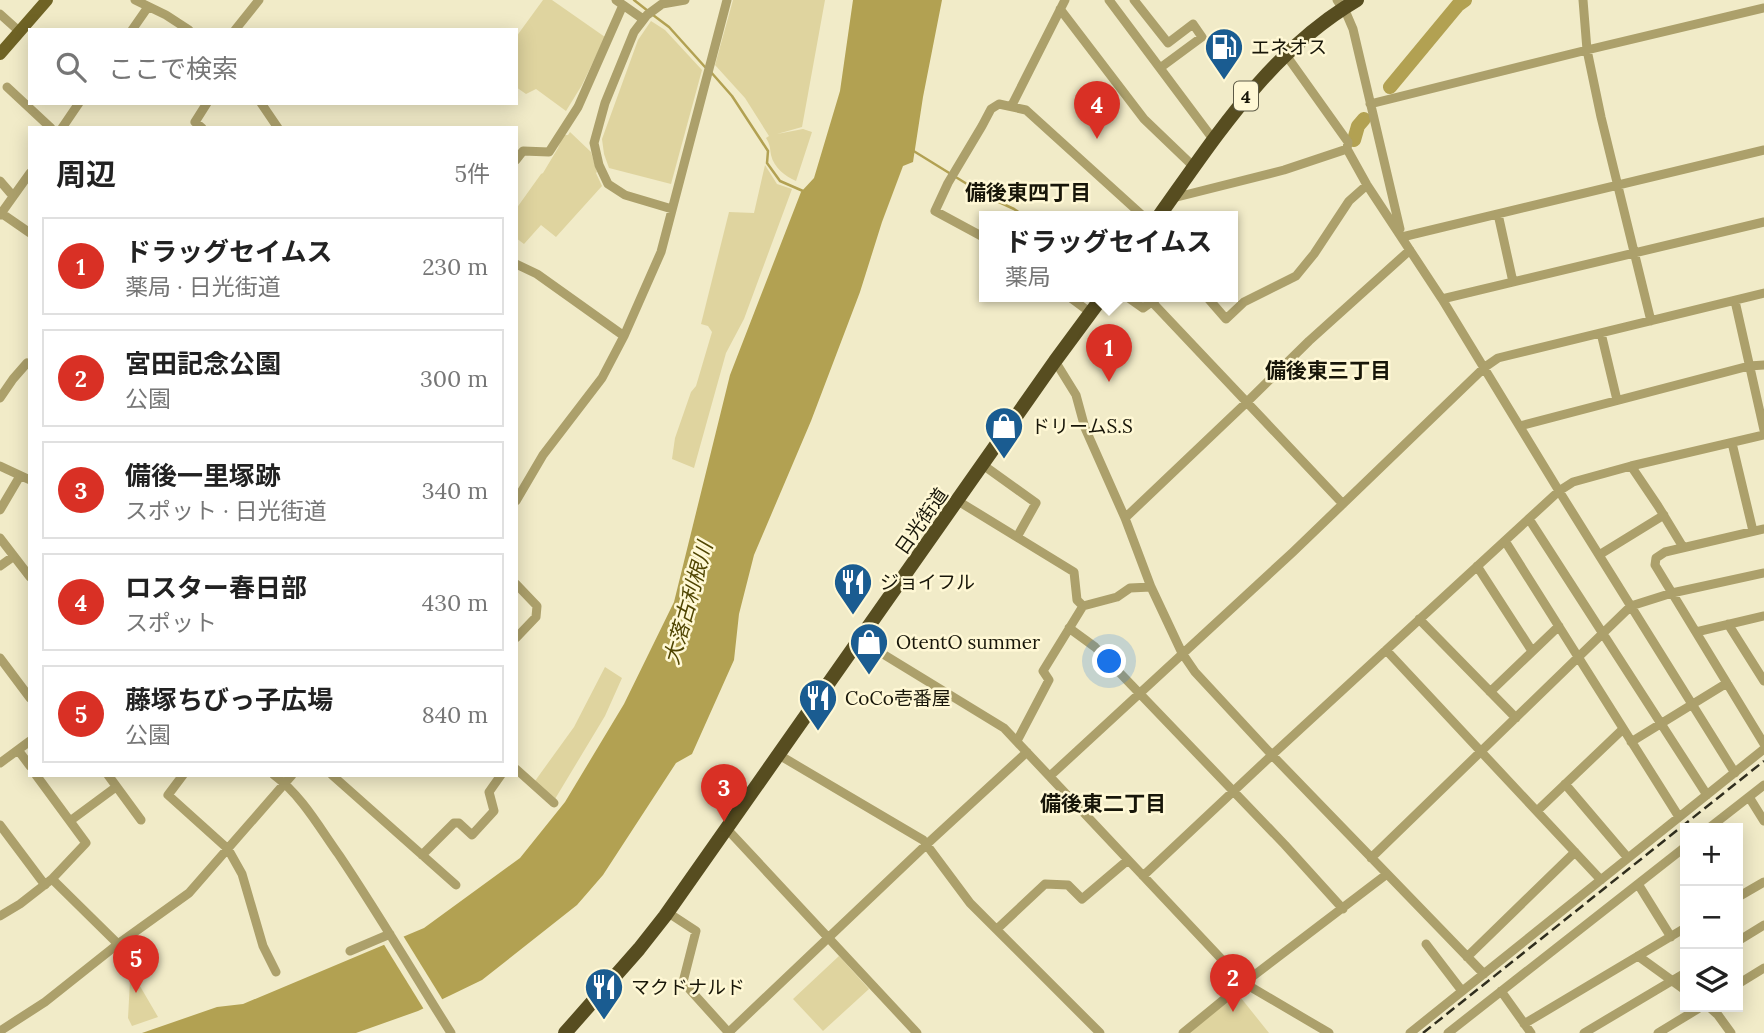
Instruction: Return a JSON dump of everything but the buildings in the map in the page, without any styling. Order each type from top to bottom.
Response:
[{"type":"highway","name":"4","points":[[1163,211],[1230,115],[1262,78],[1340,4],[1357,0]]},
{"type":"highway","name":"日光街道","points":[[565,1033],[667,912],[1099,302]]},
{"type":"main road","points":[[0,54],[47,0]]},
{"type":"street","points":[[135,0],[186,28]]},
{"type":"street","points":[[237,28],[259,0]]},
{"type":"street","points":[[672,209],[625,195],[608,184],[599,165],[594,143],[605,103],[634,32],[643,19],[662,4],[685,0]]},
{"type":"street","points":[[518,498],[543,455],[602,379],[661,252],[727,0]]},
{"type":"street","points":[[1012,105],[1065,0]]},
{"type":"street","points":[[1109,0],[1213,139]]},
{"type":"street","points":[[1134,0],[1177,55]]},
{"type":"street","points":[[1583,0],[1587,50],[1651,321]]},
{"type":"street","points":[[518,157],[523,151],[549,152],[578,107],[619,3],[643,19]]},
{"type":"street","points":[[1340,4],[1353,29],[1402,237]]},
{"type":"street","points":[[133,28],[148,7]]},
{"type":"street","points":[[1370,104],[1764,8]]},
{"type":"street","points":[[1060,9],[1143,118],[1193,166]]},
{"type":"street","points":[[0,14],[20,32]]},
{"type":"street","points":[[1160,68],[1202,37],[1193,24],[1168,43]]},
{"type":"street","points":[[1286,55],[1348,142],[1347,149],[1367,185],[1485,367],[1559,491],[1735,772]]},
{"type":"street","points":[[7,87],[49,126]]},
{"type":"street","points":[[979,235],[935,211],[950,179],[991,109],[999,104],[1026,110],[1137,211]]},
{"type":"street","points":[[63,126],[78,105]]},
{"type":"street","points":[[200,126],[195,122],[206,105]]},
{"type":"street","points":[[262,105],[277,126]]},
{"type":"street","points":[[1171,199],[1284,170],[1347,149]]},
{"type":"street","points":[[1402,237],[1764,150]]},
{"type":"street","points":[[28,176],[1,214],[28,232]]},
{"type":"street","points":[[0,181],[13,196]]},
{"type":"street","points":[[1211,302],[1226,318],[1244,302],[1296,276],[1349,201],[1367,185]]},
{"type":"street","points":[[1498,214],[1513,282]]},
{"type":"street","points":[[1442,299],[1764,222]]},
{"type":"street","points":[[1125,518],[1309,341],[1410,250]]},
{"type":"street","points":[[518,265],[537,274],[624,335]]},
{"type":"street","points":[[1050,776],[1343,504],[1485,367],[1498,358],[1764,293]]},
{"type":"street","points":[[1735,300],[1764,430]]},
{"type":"street","points":[[1076,302],[1091,313]]},
{"type":"street","points":[[1134,302],[1143,308],[1152,302],[1343,504]]},
{"type":"street","points":[[1601,333],[1617,400]]},
{"type":"street","points":[[1055,361],[1076,396],[1085,428],[1125,518],[1151,587],[1182,653],[1195,672],[1484,974]]},
{"type":"street","points":[[0,398],[28,364]]},
{"type":"street","points":[[1520,426],[1749,366],[1764,365]]},
{"type":"street","points":[[1143,876],[1559,491],[1573,482],[1631,466],[1764,435]]},
{"type":"street","points":[[1732,443],[1753,531]]},
{"type":"street","points":[[983,465],[1036,503],[1017,537]]},
{"type":"street","points":[[0,466],[28,480]]},
{"type":"street","points":[[1631,466],[1683,547]]},
{"type":"street","points":[[0,510],[20,476]]},
{"type":"street","points":[[958,501],[1074,572],[1077,600],[1083,606]]},
{"type":"street","points":[[1599,555],[1664,515]]},
{"type":"street","points":[[1529,519],[1707,795]]},
{"type":"street","points":[[1410,1033],[1764,747],[1655,565],[1656,558],[1665,552],[1764,529]]},
{"type":"street","points":[[0,538],[28,575]]},
{"type":"street","points":[[1505,541],[1679,817]]},
{"type":"street","points":[[0,566],[14,556]]},
{"type":"street","points":[[1477,566],[1532,651]]},
{"type":"street","points":[[1371,858],[1631,607],[1672,593],[1764,573]]},
{"type":"street","points":[[518,586],[537,606],[537,617],[518,636]]},
{"type":"street","points":[[1017,741],[1049,680],[1043,671],[1083,606],[1118,597],[1130,588],[1151,587]]},
{"type":"street","points":[[1696,632],[1764,616]]},
{"type":"street","points":[[1419,619],[1516,718]]},
{"type":"street","points":[[1728,624],[1764,681]]},
{"type":"street","points":[[1490,691],[1559,626]]},
{"type":"street","points":[[1069,628],[1095,646],[1343,909]]},
{"type":"street","points":[[860,640],[1004,728],[1244,983],[1329,1033]]},
{"type":"street","points":[[1386,650],[1601,880]]},
{"type":"street","points":[[0,658],[28,695]]},
{"type":"street","points":[[1631,742],[1727,684]]},
{"type":"street","points":[[1537,811],[1623,729]]},
{"type":"street","points":[[0,763],[28,742]]},
{"type":"street","points":[[18,750],[28,763]]},
{"type":"street","points":[[667,912],[696,931],[683,982],[728,1033],[1027,752]]},
{"type":"street","points":[[779,755],[927,844],[970,903],[1100,1033]]},
{"type":"street","points":[[518,771],[554,803]]},
{"type":"street","points":[[0,916],[48,882],[86,843],[37,777]]},
{"type":"street","points":[[109,777],[141,820]]},
{"type":"street","points":[[181,777],[168,794],[228,849],[242,874],[263,946],[276,972]]},
{"type":"street","points":[[277,777],[300,799],[324,834],[452,1033]]},
{"type":"street","points":[[0,1031],[45,1002],[189,893],[290,777]]},
{"type":"street","points":[[334,777],[456,885]]},
{"type":"street","points":[[422,855],[454,823],[459,823],[472,835],[494,810],[489,792],[499,777]]},
{"type":"street","points":[[1566,784],[1628,858]]},
{"type":"street","points":[[1715,823],[1764,785]]},
{"type":"street","points":[[70,821],[116,787]]},
{"type":"street","points":[[1749,797],[1764,821]]},
{"type":"street","points":[[0,825],[48,882],[118,945],[132,973]]},
{"type":"street","points":[[727,829],[917,1033]]},
{"type":"street","points":[[1448,1033],[1680,851]]},
{"type":"street","points":[[1467,957],[1575,852]]},
{"type":"street","points":[[997,929],[1045,884],[1068,885],[1082,900],[1128,860]]},
{"type":"street","points":[[1183,1033],[1387,874]]},
{"type":"street","points":[[1743,894],[1764,882]]},
{"type":"street","points":[[1639,884],[1671,937]]},
{"type":"street","points":[[1743,938],[1764,925]]},
{"type":"street","points":[[1524,1024],[1680,931]]},
{"type":"street","points":[[350,951],[390,933]]},
{"type":"street","points":[[1426,944],[1462,992]]},
{"type":"street","points":[[1638,956],[1680,987]]},
{"type":"street","points":[[1743,981],[1764,968]]},
{"type":"street","points":[[1584,1033],[1680,976]]},
{"type":"street","points":[[1501,991],[1531,1033]]},
{"type":"street","points":[[1658,1033],[1693,1012]]},
{"type":"street","points":[[1715,1012],[1731,1033]]},
{"type":"shaded area","points":[[543,0],[552,0],[605,37],[566,111],[536,89],[526,94],[518,88],[518,34]]},
{"type":"shaded area","points":[[733,0],[825,0],[802,127],[777,134],[803,129],[812,132],[796,181],[777,168],[766,138],[769,136],[745,98],[715,65]]},
{"type":"shaded area","points":[[651,21],[665,30],[702,70],[671,184],[609,168],[602,139],[638,40]]},
{"type":"shaded area","points":[[570,132],[591,152],[602,186],[556,237],[541,225],[524,244],[518,240],[518,206],[543,173],[563,135]]},
{"type":"shaded area","points":[[765,165],[777,184],[792,189],[744,319],[726,353],[694,468],[672,459],[675,438],[691,392],[696,386],[712,332],[708,326],[701,324],[729,212],[754,213]]},
{"type":"shaded area","points":[[605,667],[622,678],[605,716],[555,799],[535,781],[574,727]]},
{"type":"shaded area","points":[[839,956],[869,989],[823,1031],[793,999]]},
{"type":"shaded area","points":[[130,981],[137,981],[158,1017],[132,1026],[128,1018]]},
{"type":"shaded area","points":[[1237,993],[1269,1033],[1190,1033],[1189,1031]]},
{"type":"water","name":"大落古利根川","points":[[853,0],[942,0],[913,162],[903,166],[860,292],[811,421],[754,555],[739,614],[734,660],[692,754],[676,763],[603,875],[577,905],[482,980],[418,1011],[356,1033],[142,1033],[217,1007],[243,1004],[424,928],[520,858],[565,802],[624,704],[674,602],[730,375],[801,192],[814,178],[840,91]]},
{"type":"pier","points":[[402,934],[444,1002],[425,1011],[383,943]]},
{"type":"waterway","points":[[634,0],[648,11]]},
{"type":"waterway","points":[[1390,87],[1465,0]]},
{"type":"waterway","points":[[653,15],[669,27],[705,67]]},
{"type":"waterway","points":[[710,71],[732,96],[768,151],[767,163],[780,181],[803,191]]},
{"type":"waterway","points":[[1354,140],[1358,126],[1364,119]]},
{"type":"waterway","points":[[912,150],[988,197],[1017,211]]},
{"type":"railway","points":[[1423,1033],[1764,761]]},
{"type":"place","name":"エネオス","points":[[1224,81]]},
{"type":"place","name":"ロスター春日部","points":[[1097,139]]},
{"type":"place","name":"ドラッグセイムス","points":[[1109,382]]},
{"type":"place","name":"ドリームS.S","points":[[1004,460]]},
{"type":"place","name":"ジョイフル","points":[[853,616]]},
{"type":"place","name":"OtentO summer","points":[[869,676]]},
{"type":"place","name":"CoCo壱番屋","points":[[818,732]]},
{"type":"place","name":"備後一里塚跡","points":[[724,822]]},
{"type":"place","name":"藤塚ちびっ子広場","points":[[136,993]]},
{"type":"place","name":"宮田記念公園","points":[[1233,1012]]},
{"type":"place","name":"マクドナルド","points":[[604,1021]]},
{"type":"district","name":"備後東四丁目","points":[[1028,192]]},
{"type":"district","name":"備後東三丁目","points":[[1328,370]]},
{"type":"district","name":"備後東二丁目","points":[[1103,803]]}]
